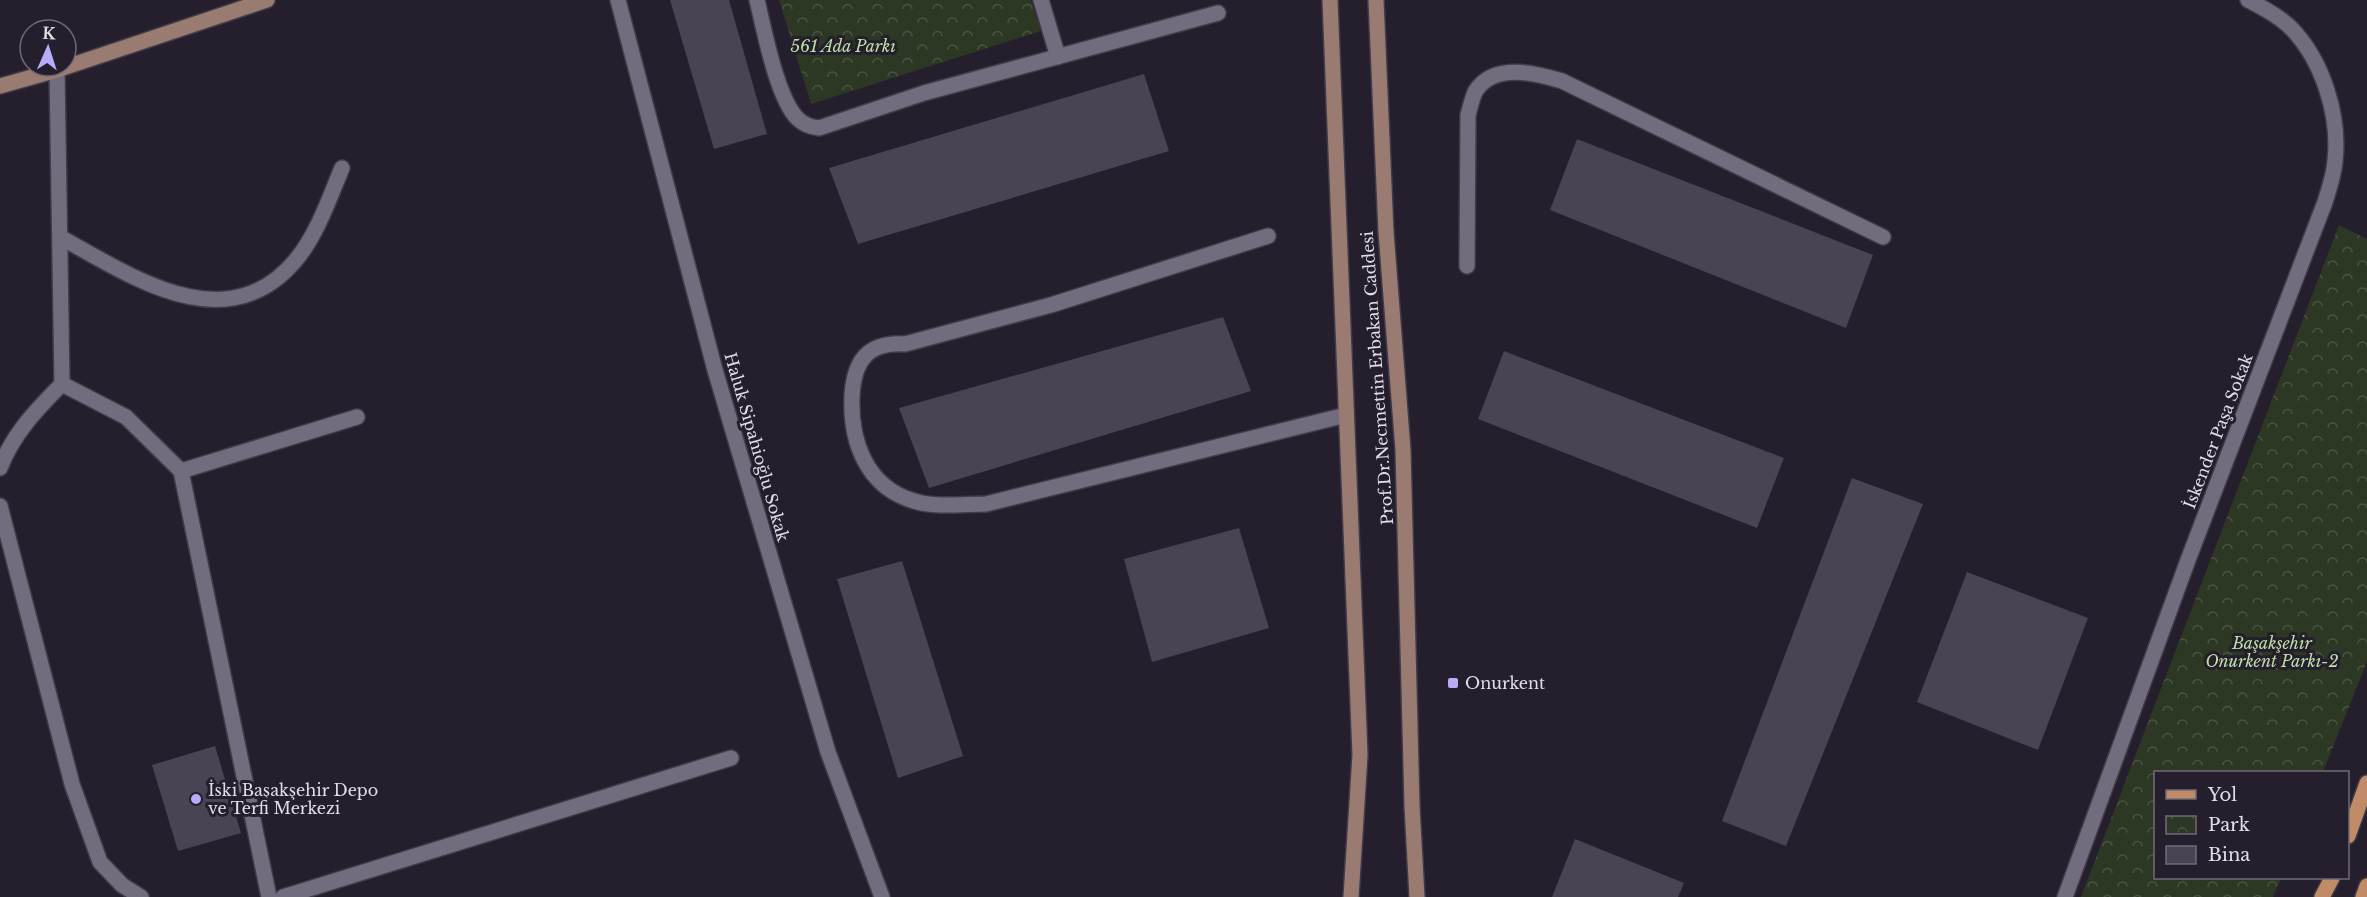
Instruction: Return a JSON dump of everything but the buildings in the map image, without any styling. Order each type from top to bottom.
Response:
[{"type":"main road","points":[[78,62],[232,5],[267,0]]},
{"type":"main road","name":"Prof.Dr.Necmettin Erbakan Caddesi","points":[[1330,0],[1360,755],[1351,897]]},
{"type":"main road","name":"Prof.Dr.Necmettin Erbakan Caddesi","points":[[1376,0],[1386,232],[1403,450],[1412,806],[1418,897]]},
{"type":"main road","points":[[0,86],[28,78]]},
{"type":"main road","points":[[2349,833],[2367,783]]},
{"type":"main road","points":[[2322,897],[2331,879]]},
{"type":"main road","points":[[2363,897],[2367,886]]},
{"type":"street","name":"Haluk Sipahioğlu Sokak","points":[[618,0],[722,392],[828,752],[882,897]]},
{"type":"street","points":[[757,0],[774,66],[791,111],[810,127],[828,127],[924,93],[1218,13]]},
{"type":"street","points":[[1041,0],[1058,57]]},
{"type":"street","name":"İskender Paşa Sokak","points":[[2065,897],[2184,571],[2325,202],[2336,162],[2335,127],[2328,91],[2311,57],[2291,28],[2248,0]]},
{"type":"street","points":[[1467,266],[1468,115],[1475,92],[1483,84],[1492,78],[1520,71],[1562,81],[1883,237]]},
{"type":"street","points":[[0,468],[8,448],[32,413],[62,384],[57,78]]},
{"type":"street","points":[[60,237],[113,266],[178,296],[199,300],[240,297],[277,278],[295,262],[309,242],[342,168]]},
{"type":"street","points":[[1268,236],[1051,305],[905,344],[890,343],[877,347],[861,361],[853,379],[852,425],[860,454],[870,471],[884,485],[913,501],[928,504],[986,504],[1346,415]]},
{"type":"street","points":[[62,384],[126,417],[181,471],[269,897]]},
{"type":"street","points":[[181,471],[357,417]]},
{"type":"street","points":[[0,506],[72,784],[99,862],[122,885],[141,897]]},
{"type":"street","points":[[283,897],[731,758]]},
{"type":"green space","name":"561 Ada Parkı","points":[[779,0],[1031,0],[1041,31],[811,104]]},
{"type":"green space","name":"Başakşehir Onurkent Parkı-2","points":[[2339,225],[2367,239],[2367,662],[2323,771],[2154,771],[2154,879],[2281,879],[2273,897],[2081,897]]},
{"type":"place","name":"Onurkent","points":[[1453,683]]},
{"type":"place","name":"İski Başakşehir Depo ve Terfi Merkezi","points":[[196,799]]}]
